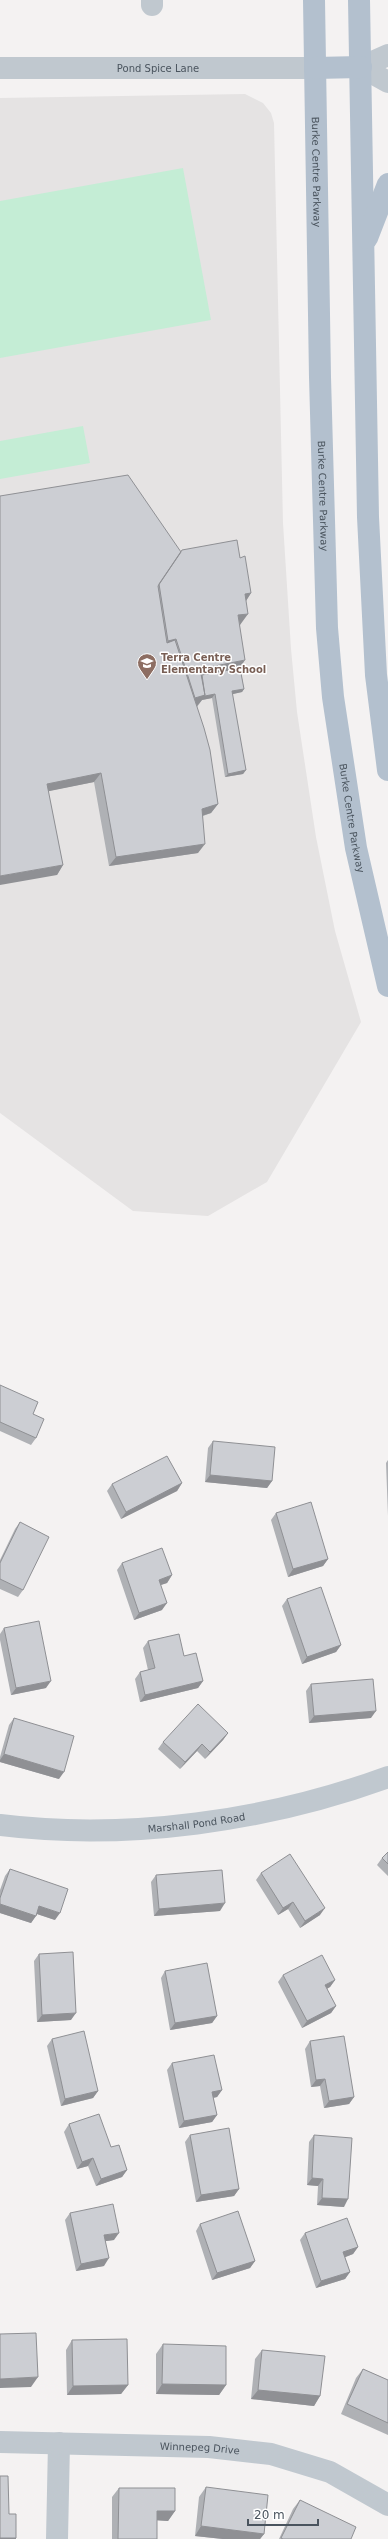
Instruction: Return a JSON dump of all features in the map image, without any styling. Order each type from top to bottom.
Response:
[{"type":"main road","name":"Burke Centre Parkway","points":[[314,0],[323,534],[333,697],[356,848],[388,986]]},
{"type":"main road","points":[[359,0],[369,552],[376,674],[388,770]]},
{"type":"main road","points":[[315,68],[361,68]]},
{"type":"main road","points":[[363,250],[388,184]]},
{"type":"street","points":[[361,68],[388,55]]},
{"type":"street","name":"Pond Spice Lane","points":[[0,68],[315,68]]},
{"type":"street","points":[[361,68],[388,82]]},
{"type":"street","name":"Marshall Pond Road","points":[[0,1825],[89,1831],[188,1824],[283,1809],[322,1799],[388,1777]]},
{"type":"street","name":"Winnepeg Drive","points":[[0,2442],[209,2447],[271,2454],[330,2472],[388,2505]]},
{"type":"street","points":[[57,2539],[59,2443]]},
{"type":"shaded area","name":"Terra Centre Elementary School","points":[[245,94],[263,103],[271,113],[274,123],[283,523],[291,649],[297,712],[316,837],[335,931],[361,1022],[267,1182],[208,1216],[133,1211],[0,1113],[0,98]]},
{"type":"green space","points":[[183,168],[211,320],[0,358],[0,201]]},
{"type":"green space","points":[[83,426],[90,463],[0,479],[0,441]]},
{"type":"building","points":[[128,475],[181,552],[158,586],[167,643],[175,640],[204,728],[210,750],[218,804],[202,809],[205,844],[116,857],[101,773],[47,784],[63,865],[0,876],[0,496]]},
{"type":"building","points":[[237,540],[240,558],[245,556],[251,593],[245,594],[248,614],[238,615],[245,660],[200,669],[205,695],[195,698],[176,639],[168,641],[159,584],[182,550]]},
{"type":"building","points":[[240,668],[244,689],[232,691],[246,770],[228,774],[215,694],[205,696],[202,675]]},
{"type":"building","points":[[0,1385],[38,1402],[33,1414],[44,1419],[36,1438],[0,1422]]},
{"type":"building","points":[[213,1441],[275,1447],[272,1481],[210,1475]]},
{"type":"building","points":[[167,1456],[182,1483],[126,1512],[112,1484]]},
{"type":"building","points":[[311,1502],[328,1559],[293,1569],[276,1513]]},
{"type":"building","points":[[20,1522],[49,1537],[23,1590],[0,1579],[0,1563]]},
{"type":"building","points":[[162,1548],[172,1575],[159,1580],[167,1603],[139,1613],[122,1563]]},
{"type":"building","points":[[321,1587],[341,1645],[307,1657],[287,1599]]},
{"type":"building","points":[[39,1621],[51,1681],[16,1688],[4,1628]]},
{"type":"building","points":[[179,1634],[184,1656],[196,1653],[203,1681],[145,1695],[140,1672],[155,1668],[148,1641]]},
{"type":"building","points":[[373,1679],[376,1711],[314,1716],[311,1684]]},
{"type":"building","points":[[198,1704],[228,1733],[210,1752],[202,1744],[185,1762],[163,1742]]},
{"type":"building","points":[[14,1718],[74,1736],[64,1772],[4,1754]]},
{"type":"building","points":[[388,1852],[388,1864],[382,1858]]},
{"type":"building","points":[[290,1854],[325,1908],[305,1921],[293,1902],[283,1908],[261,1873]]},
{"type":"building","points":[[10,1869],[68,1889],[60,1913],[39,1906],[36,1916],[0,1904],[0,1898]]},
{"type":"building","points":[[222,1870],[225,1903],[159,1909],[156,1875]]},
{"type":"building","points":[[73,1952],[76,2013],[42,2015],[39,1954]]},
{"type":"building","points":[[322,1955],[335,1980],[325,1985],[336,2006],[307,2021],[283,1975]]},
{"type":"building","points":[[207,1963],[217,2016],[175,2023],[165,1971]]},
{"type":"building","points":[[84,2031],[98,2091],[65,2099],[52,2039]]},
{"type":"building","points":[[344,2036],[354,2097],[329,2101],[325,2079],[316,2080],[310,2041]]},
{"type":"building","points":[[214,2055],[222,2090],[212,2092],[217,2115],[184,2121],[172,2063]]},
{"type":"building","points":[[99,2114],[111,2147],[119,2145],[127,2170],[101,2179],[93,2158],[82,2162],[69,2124]]},
{"type":"building","points":[[229,2128],[239,2189],[201,2195],[190,2135]]},
{"type":"building","points":[[314,2135],[352,2138],[348,2199],[322,2198],[323,2179],[312,2178]]},
{"type":"building","points":[[113,2204],[119,2233],[104,2235],[109,2258],[81,2264],[70,2213]]},
{"type":"building","points":[[238,2211],[255,2261],[217,2273],[200,2224]]},
{"type":"building","points":[[347,2218],[358,2247],[343,2252],[350,2272],[321,2281],[305,2233]]},
{"type":"building","points":[[36,2333],[38,2377],[0,2379],[0,2334]]},
{"type":"building","points":[[127,2339],[128,2385],[73,2386],[72,2340]]},
{"type":"building","points":[[163,2344],[226,2346],[226,2385],[162,2384]]},
{"type":"building","points":[[262,2350],[325,2356],[320,2396],[258,2390]]},
{"type":"building","points":[[363,2369],[388,2380],[388,2423],[347,2404]]},
{"type":"building","points":[[0,2476],[8,2476],[9,2514],[16,2514],[16,2538],[0,2538]]},
{"type":"building","points":[[206,2487],[268,2495],[264,2534],[201,2526]]},
{"type":"building","points":[[119,2488],[175,2488],[175,2511],[157,2511],[157,2539],[118,2539]]},
{"type":"building","points":[[300,2500],[356,2527],[351,2539],[281,2538]]},
{"type":"place","name":"Terra Centre Elementary School","points":[[147,680]]}]
